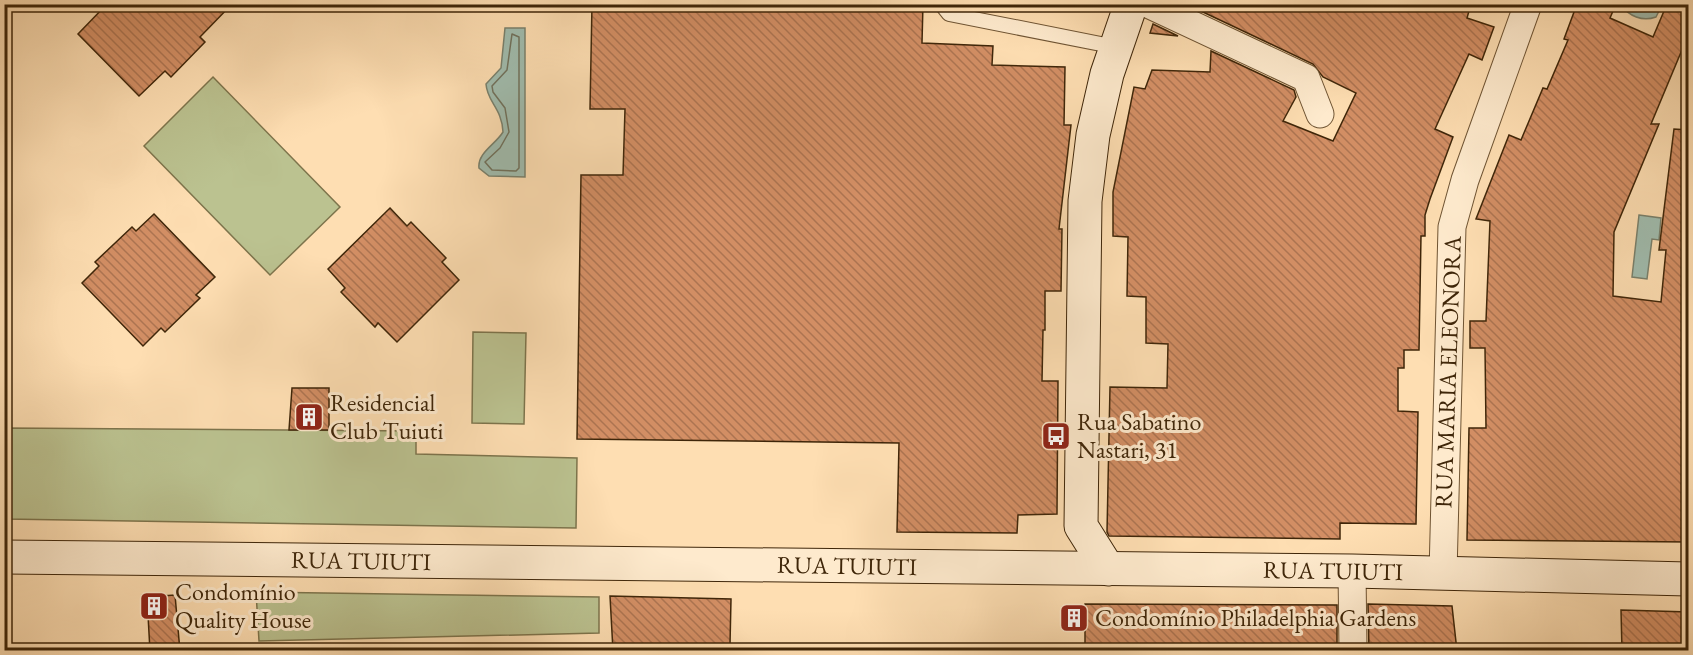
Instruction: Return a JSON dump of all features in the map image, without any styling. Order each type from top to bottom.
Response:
[{"type":"street","points":[[1108,569],[1081,526],[1085,201],[1093,135],[1116,47],[1131,4]]},
{"type":"street","points":[[1148,4],[1306,78],[1320,114]]},
{"type":"street","name":"RUA MARIA ELEONORA","points":[[1443,573],[1452,227],[1465,180],[1528,4]]},
{"type":"street","points":[[1040,568],[1081,526]]},
{"type":"street","name":"RUA TUIUTI","points":[[4,557],[1352,571],[1689,579]]},
{"type":"street","points":[[1352,571],[1353,651]]},
{"type":"lane","points":[[941,4],[950,14],[1116,47]]},
{"type":"lane","points":[[975,19],[976,4]]},
{"type":"green space","points":[[213,77],[340,207],[270,275],[144,146]]},
{"type":"green space","points":[[473,332],[526,333],[524,424],[472,423]]},
{"type":"green space","points":[[5,428],[416,431],[416,454],[577,458],[576,528],[5,519]]},
{"type":"green space","points":[[256,592],[599,597],[599,633],[259,641]]},
{"type":"water","points":[[1621,5],[1662,5],[1656,17],[1646,19],[1632,15]]},
{"type":"water","points":[[505,28],[525,28],[525,177],[489,176],[479,168],[484,153],[503,132],[500,117],[489,96],[486,84],[501,68]]},
{"type":"water","points":[[1639,215],[1661,218],[1659,240],[1652,239],[1647,279],[1632,277]]},
{"type":"building","points":[[107,4],[232,4],[200,37],[205,42],[171,77],[165,71],[139,96],[78,34]]},
{"type":"building","points":[[592,4],[923,4],[922,43],[993,46],[992,65],[1065,67],[1064,125],[1071,125],[1059,229],[1062,229],[1061,291],[1045,291],[1042,381],[1058,381],[1057,514],[1018,515],[1017,533],[897,532],[899,443],[577,439],[581,175],[623,175],[625,109],[590,109]]},
{"type":"building","points":[[1186,4],[1471,4],[1467,18],[1494,27],[1482,60],[1469,54],[1435,129],[1453,137],[1425,215],[1425,236],[1421,236],[1419,350],[1404,350],[1404,368],[1398,368],[1398,411],[1418,412],[1416,524],[1340,523],[1340,539],[1109,536],[1107,532],[1110,387],[1167,388],[1168,344],[1146,343],[1146,297],[1127,296],[1128,237],[1113,236],[1113,192],[1134,87],[1145,89],[1152,70],[1210,72],[1211,51],[1294,90],[1296,97],[1283,121],[1333,141],[1356,93],[1323,77],[1313,64]]},
{"type":"building","points":[[1577,4],[1616,4],[1610,18],[1653,37],[1667,4],[1689,4],[1689,33],[1651,124],[1659,124],[1614,232],[1613,296],[1661,302],[1666,250],[1659,250],[1674,129],[1689,130],[1689,542],[1467,540],[1469,428],[1486,428],[1485,348],[1470,348],[1470,321],[1486,321],[1490,221],[1476,219],[1509,135],[1521,140],[1543,88],[1547,89],[1568,40],[1564,39]]},
{"type":"building","points":[[1153,24],[1178,36],[1150,33]]},
{"type":"building","points":[[390,208],[407,226],[411,222],[446,258],[442,262],[459,280],[397,342],[378,323],[375,327],[341,292],[345,288],[328,269]]},
{"type":"building","points":[[154,214],[215,277],[196,295],[200,298],[165,332],[161,328],[143,346],[82,283],[99,266],[95,262],[132,227],[136,231]]},
{"type":"building","name":"Residencial Club Tuiuti","points":[[292,388],[329,388],[329,430],[289,430]]},
{"type":"building","points":[[175,595],[180,651],[150,651],[147,597]]},
{"type":"building","points":[[610,596],[731,599],[730,645],[707,645],[707,651],[613,651]]},
{"type":"building","points":[[1085,604],[1337,605],[1337,651],[1099,651],[1099,644],[1085,644]]},
{"type":"building","points":[[1368,604],[1452,606],[1457,651],[1369,651]]},
{"type":"building","points":[[1621,610],[1689,612],[1689,651],[1622,651]]},
{"type":"place","name":"Residencial Club Tuiuti","points":[[309,417]]},
{"type":"place","name":"Rua Sabatino Nastari, 31","points":[[1056,436]]},
{"type":"place","name":"Condomínio Quality House","points":[[154,606]]},
{"type":"place","name":"Condomínio Philadelphia Gardens","points":[[1074,618]]}]
